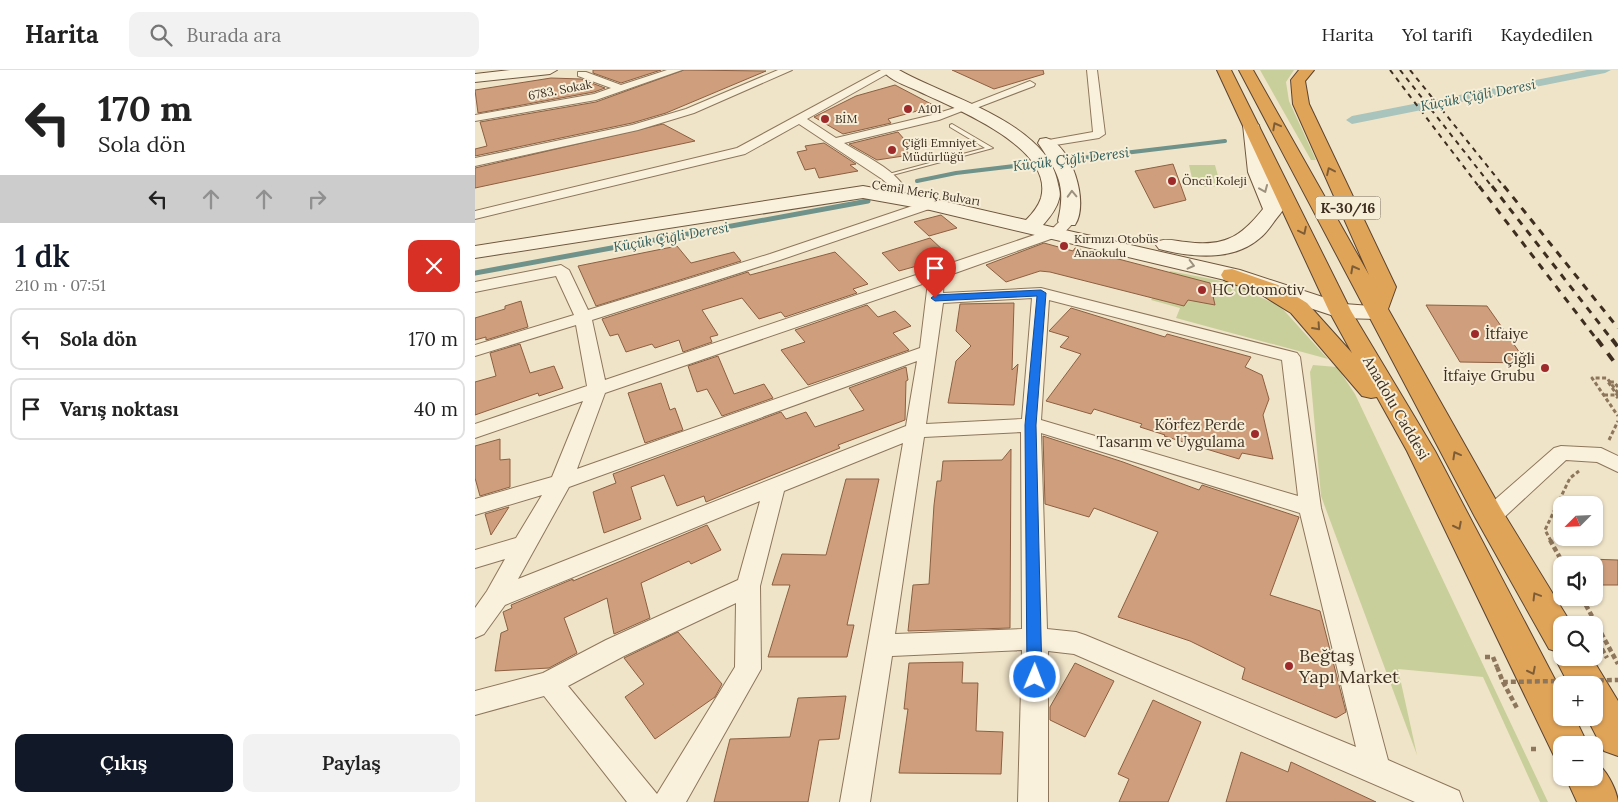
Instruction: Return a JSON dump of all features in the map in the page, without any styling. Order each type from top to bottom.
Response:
[{"type":"highway","points":[[1213,70],[1234,90]]},
{"type":"highway","name":"Anadolu Caddesi","points":[[1224,70],[1340,310],[1421,451],[1564,736]]},
{"type":"highway","name":"Anadolu Caddesi","points":[[1246,70],[1490,517],[1553,624]]},
{"type":"highway","name":"K-30/16","points":[[1307,70],[1298,80],[1301,104],[1385,287],[1377,312]]},
{"type":"highway","points":[[1232,275],[1270,290],[1299,308],[1343,357],[1421,451]]},
{"type":"highway","points":[[1603,710],[1618,738]]},
{"type":"highway","points":[[1590,786],[1599,802]]},
{"type":"main road","points":[[475,78],[550,70]]},
{"type":"main road","points":[[889,70],[905,81],[969,106]]},
{"type":"main road","points":[[906,70],[1017,136],[1045,150],[1056,170],[1073,188],[1073,197],[1062,226]]},
{"type":"main road","name":"Cemil Meriç Bulvarı","points":[[475,252],[863,192],[891,185],[930,204],[1037,221],[1176,248],[1215,249],[1236,244],[1252,234],[1273,210],[1257,172],[1251,125]]},
{"type":"main road","points":[[1037,221],[1051,195],[1056,170]]},
{"type":"main road","name":"Cemil Meriç Bulvarı","points":[[475,242],[862,183],[891,185],[971,199],[1037,221]]},
{"type":"main road","name":"Cemil Meriç Bulvarı","points":[[1062,226],[1322,302],[1340,310],[1377,312]]},
{"type":"street","name":"6783. Sokak","points":[[475,118],[484,118],[596,97],[622,90],[677,70]]},
{"type":"street","points":[[475,162],[633,128],[690,111],[787,70]]},
{"type":"street","points":[[475,215],[741,151],[889,70]]},
{"type":"street","points":[[1045,150],[1099,134],[1092,70]]},
{"type":"street","points":[[582,74],[622,90]]},
{"type":"street","points":[[833,142],[935,118],[1030,84]]},
{"type":"street","points":[[799,119],[891,185]]},
{"type":"street","points":[[475,351],[775,258],[930,204]]},
{"type":"street","points":[[475,431],[936,274],[1062,226]]},
{"type":"street","points":[[475,287],[561,270],[583,317],[597,388],[561,482],[524,544],[496,598],[475,627]]},
{"type":"street","points":[[855,802],[913,432],[928,350],[935,298],[936,274]]},
{"type":"street","points":[[935,298],[1041,293],[1291,357],[1310,508],[1376,768]]},
{"type":"street","points":[[1033,802],[1035,639],[1031,425],[1041,293]]},
{"type":"street","points":[[475,507],[561,482],[928,350]]},
{"type":"street","points":[[496,598],[775,485],[913,432],[1031,425],[1049,427],[1310,508]]},
{"type":"street","points":[[1490,517],[1561,453],[1609,460]]},
{"type":"street","points":[[669,802],[748,670],[748,586],[775,485]]},
{"type":"street","points":[[475,559],[524,544]]},
{"type":"street","points":[[475,703],[549,683],[615,648],[748,586]]},
{"type":"street","points":[[879,646],[1035,639],[1075,643],[1376,768],[1448,802]]},
{"type":"street","points":[[549,683],[645,802]]},
{"type":"lane","points":[[891,185],[990,148],[952,126]]},
{"type":"path","points":[[1618,396],[1607,378],[1592,378],[1618,416]]},
{"type":"path","points":[[1618,387],[1614,382],[1608,382],[1618,396]]},
{"type":"path","points":[[1603,395],[1618,396]]},
{"type":"path","points":[[1559,556],[1545,530],[1570,478],[1609,460],[1618,422]]},
{"type":"path","points":[[1603,637],[1618,664]]},
{"type":"path","points":[[1485,657],[1493,657],[1503,682],[1618,680]]},
{"type":"green space","points":[[1260,70],[1294,70],[1286,82],[1289,101],[1316,160],[1311,160]]},
{"type":"green space","points":[[1189,165],[1215,165],[1221,187],[1194,187]]},
{"type":"green space","points":[[1170,271],[1227,282],[1280,306],[1328,359],[1176,318],[1180,308],[1151,300]]},
{"type":"green space","points":[[1313,365],[1337,367],[1355,394],[1548,802],[1540,802],[1483,677],[1398,669],[1417,755],[1321,496],[1310,372]]},
{"type":"building","points":[[593,70],[661,70],[621,83],[593,73]]},
{"type":"building","points":[[684,70],[766,71],[666,113],[632,123],[475,156],[475,149],[487,146],[480,122],[596,102]]},
{"type":"building","points":[[952,70],[1043,70],[1044,74],[994,89]]},
{"type":"building","points":[[551,78],[581,79],[605,88],[594,92],[478,113],[475,90]]},
{"type":"building","points":[[895,85],[935,106],[888,119],[891,123],[843,134],[814,117],[856,96]]},
{"type":"building","points":[[663,124],[695,141],[475,188],[475,168]]},
{"type":"building","points":[[898,132],[910,146],[906,150],[910,155],[877,160],[849,144]]},
{"type":"building","points":[[824,143],[856,164],[850,165],[858,171],[819,178],[815,168],[805,170],[797,152],[807,150],[805,146]]},
{"type":"building","points":[[1173,164],[1186,200],[1154,208],[1135,171]]},
{"type":"building","points":[[941,215],[957,228],[929,236],[914,222]]},
{"type":"building","points":[[930,238],[946,253],[920,260],[924,264],[899,271],[882,253]]},
{"type":"building","points":[[1044,243],[1073,251],[1075,248],[1210,283],[1215,305],[1188,300],[1184,306],[1050,272],[1040,271],[1006,282],[986,265]]},
{"type":"building","points":[[677,246],[691,263],[734,252],[741,261],[596,306],[578,266]]},
{"type":"building","points":[[835,252],[868,284],[853,289],[857,293],[785,317],[781,312],[759,319],[742,298],[702,310],[718,335],[710,337],[712,342],[683,352],[679,340],[655,348],[652,344],[626,352],[618,334],[610,336],[602,319],[748,272],[750,275]]},
{"type":"building","points":[[521,301],[528,327],[486,340],[486,337],[475,340],[475,318],[505,309],[505,306]]},
{"type":"building","points":[[1014,303],[1012,370],[1018,364],[1014,405],[948,403],[956,361],[971,346],[956,331],[960,304]]},
{"type":"building","points":[[867,305],[878,317],[895,311],[911,326],[893,333],[909,350],[808,385],[781,350],[805,342],[795,330]]},
{"type":"building","name":"İtfaiye","points":[[1426,305],[1487,306],[1527,363],[1460,362]]},
{"type":"building","points":[[1071,308],[1165,337],[1167,334],[1251,357],[1245,367],[1262,375],[1269,399],[1263,415],[1273,459],[1242,453],[1239,459],[1164,436],[1140,427],[1142,424],[1094,409],[1091,414],[1046,401],[1081,354],[1060,347],[1069,337],[1049,331]]},
{"type":"building","points":[[520,344],[530,373],[554,366],[563,388],[539,396],[538,393],[475,415],[475,382],[496,376],[490,353]]},
{"type":"building","points":[[718,356],[734,394],[764,384],[773,398],[722,416],[707,389],[697,392],[688,366]]},
{"type":"building","points":[[906,367],[908,380],[906,381],[905,420],[838,445],[840,448],[706,502],[704,496],[677,506],[664,475],[631,487],[641,519],[604,533],[593,492],[616,483],[613,474],[781,412],[786,419],[806,412],[815,427],[864,410],[849,388]]},
{"type":"building","points":[[661,383],[670,410],[675,408],[683,430],[645,443],[628,393]]},
{"type":"building","points":[[1043,436],[1123,462],[1199,490],[1202,485],[1299,517],[1270,595],[1320,611],[1346,712],[1336,718],[1242,679],[1245,668],[1190,641],[1118,617],[1158,532],[1094,508],[1089,517],[1045,504]]},
{"type":"building","points":[[500,439],[500,460],[510,459],[510,487],[480,496],[475,478],[475,446]]},
{"type":"building","points":[[1011,449],[1010,628],[908,631],[913,585],[929,584],[934,505],[937,481],[941,481],[943,461],[1002,460]]},
{"type":"building","points":[[846,479],[879,479],[847,625],[854,625],[847,657],[768,657],[790,585],[772,585],[782,554],[826,555]]},
{"type":"building","points":[[509,507],[491,535],[485,514]]},
{"type":"building","points":[[707,525],[721,550],[691,564],[689,561],[641,583],[650,618],[614,634],[607,598],[564,618],[577,653],[549,668],[495,671],[501,633],[508,630],[503,612],[512,608],[511,605]]},
{"type":"building","points":[[1603,560],[1618,560],[1618,585],[1603,585]]},
{"type":"building","points":[[678,632],[722,684],[715,697],[655,739],[625,697],[644,684],[624,658]]},
{"type":"building","points":[[963,662],[962,683],[978,683],[976,731],[1003,732],[1001,774],[899,773],[908,709],[904,709],[909,663]]},
{"type":"building","points":[[1075,663],[1114,681],[1085,737],[1050,720],[1050,707]]},
{"type":"building","points":[[846,696],[839,739],[819,740],[808,802],[714,802],[730,739],[790,737],[798,698]]},
{"type":"building","points":[[1153,700],[1201,722],[1168,802],[1119,802],[1129,779],[1118,774]]},
{"type":"building","points":[[1241,752],[1288,772],[1291,762],[1376,802],[1226,802]]},
{"type":"waterway","name":"Küçük Çiğli Deresi","points":[[1352,120],[1605,70]]},
{"type":"waterway","name":"Küçük Çiğli Deresi","points":[[917,181],[956,173],[1225,141]]},
{"type":"waterway","name":"Küçük Çiğli Deresi","points":[[475,273],[868,201]]},
{"type":"railway","points":[[1390,70],[1480,188]]},
{"type":"railway","points":[[1400,70],[1493,188]]},
{"type":"railway","points":[[1410,70],[1505,188]]},
{"type":"railway","points":[[1479,186],[1598,341]]},
{"type":"railway","points":[[1492,186],[1613,341]]},
{"type":"railway","points":[[1504,186],[1618,328]]},
{"type":"railway","points":[[1597,339],[1618,367]]},
{"type":"railway","points":[[1612,339],[1618,347]]},
{"type":"place","name":"A101","points":[[908,109]]},
{"type":"place","name":"BİM","points":[[825,119]]},
{"type":"place","name":"Çiğli Emniyet Müdürlüğü","points":[[892,150]]},
{"type":"place","name":"Öncü Koleji","points":[[1172,181]]},
{"type":"place","name":"Kırmızı Otobüs Anaokulu","points":[[1064,246]]},
{"type":"place","name":"HC Otomotiv","points":[[1202,290]]},
{"type":"place","name":"İtfaiye","points":[[1475,334]]},
{"type":"place","name":"Çiğli İtfaiye Grubu","points":[[1545,368]]},
{"type":"place","name":"Körfez Perde Tasarım ve Uygulama","points":[[1255,434]]},
{"type":"place","name":"Beğtaş Yapı Market","points":[[1289,666]]},
{"type":"route","points":[[935,298],[1041,293],[1031,425],[1035,677]]}]
